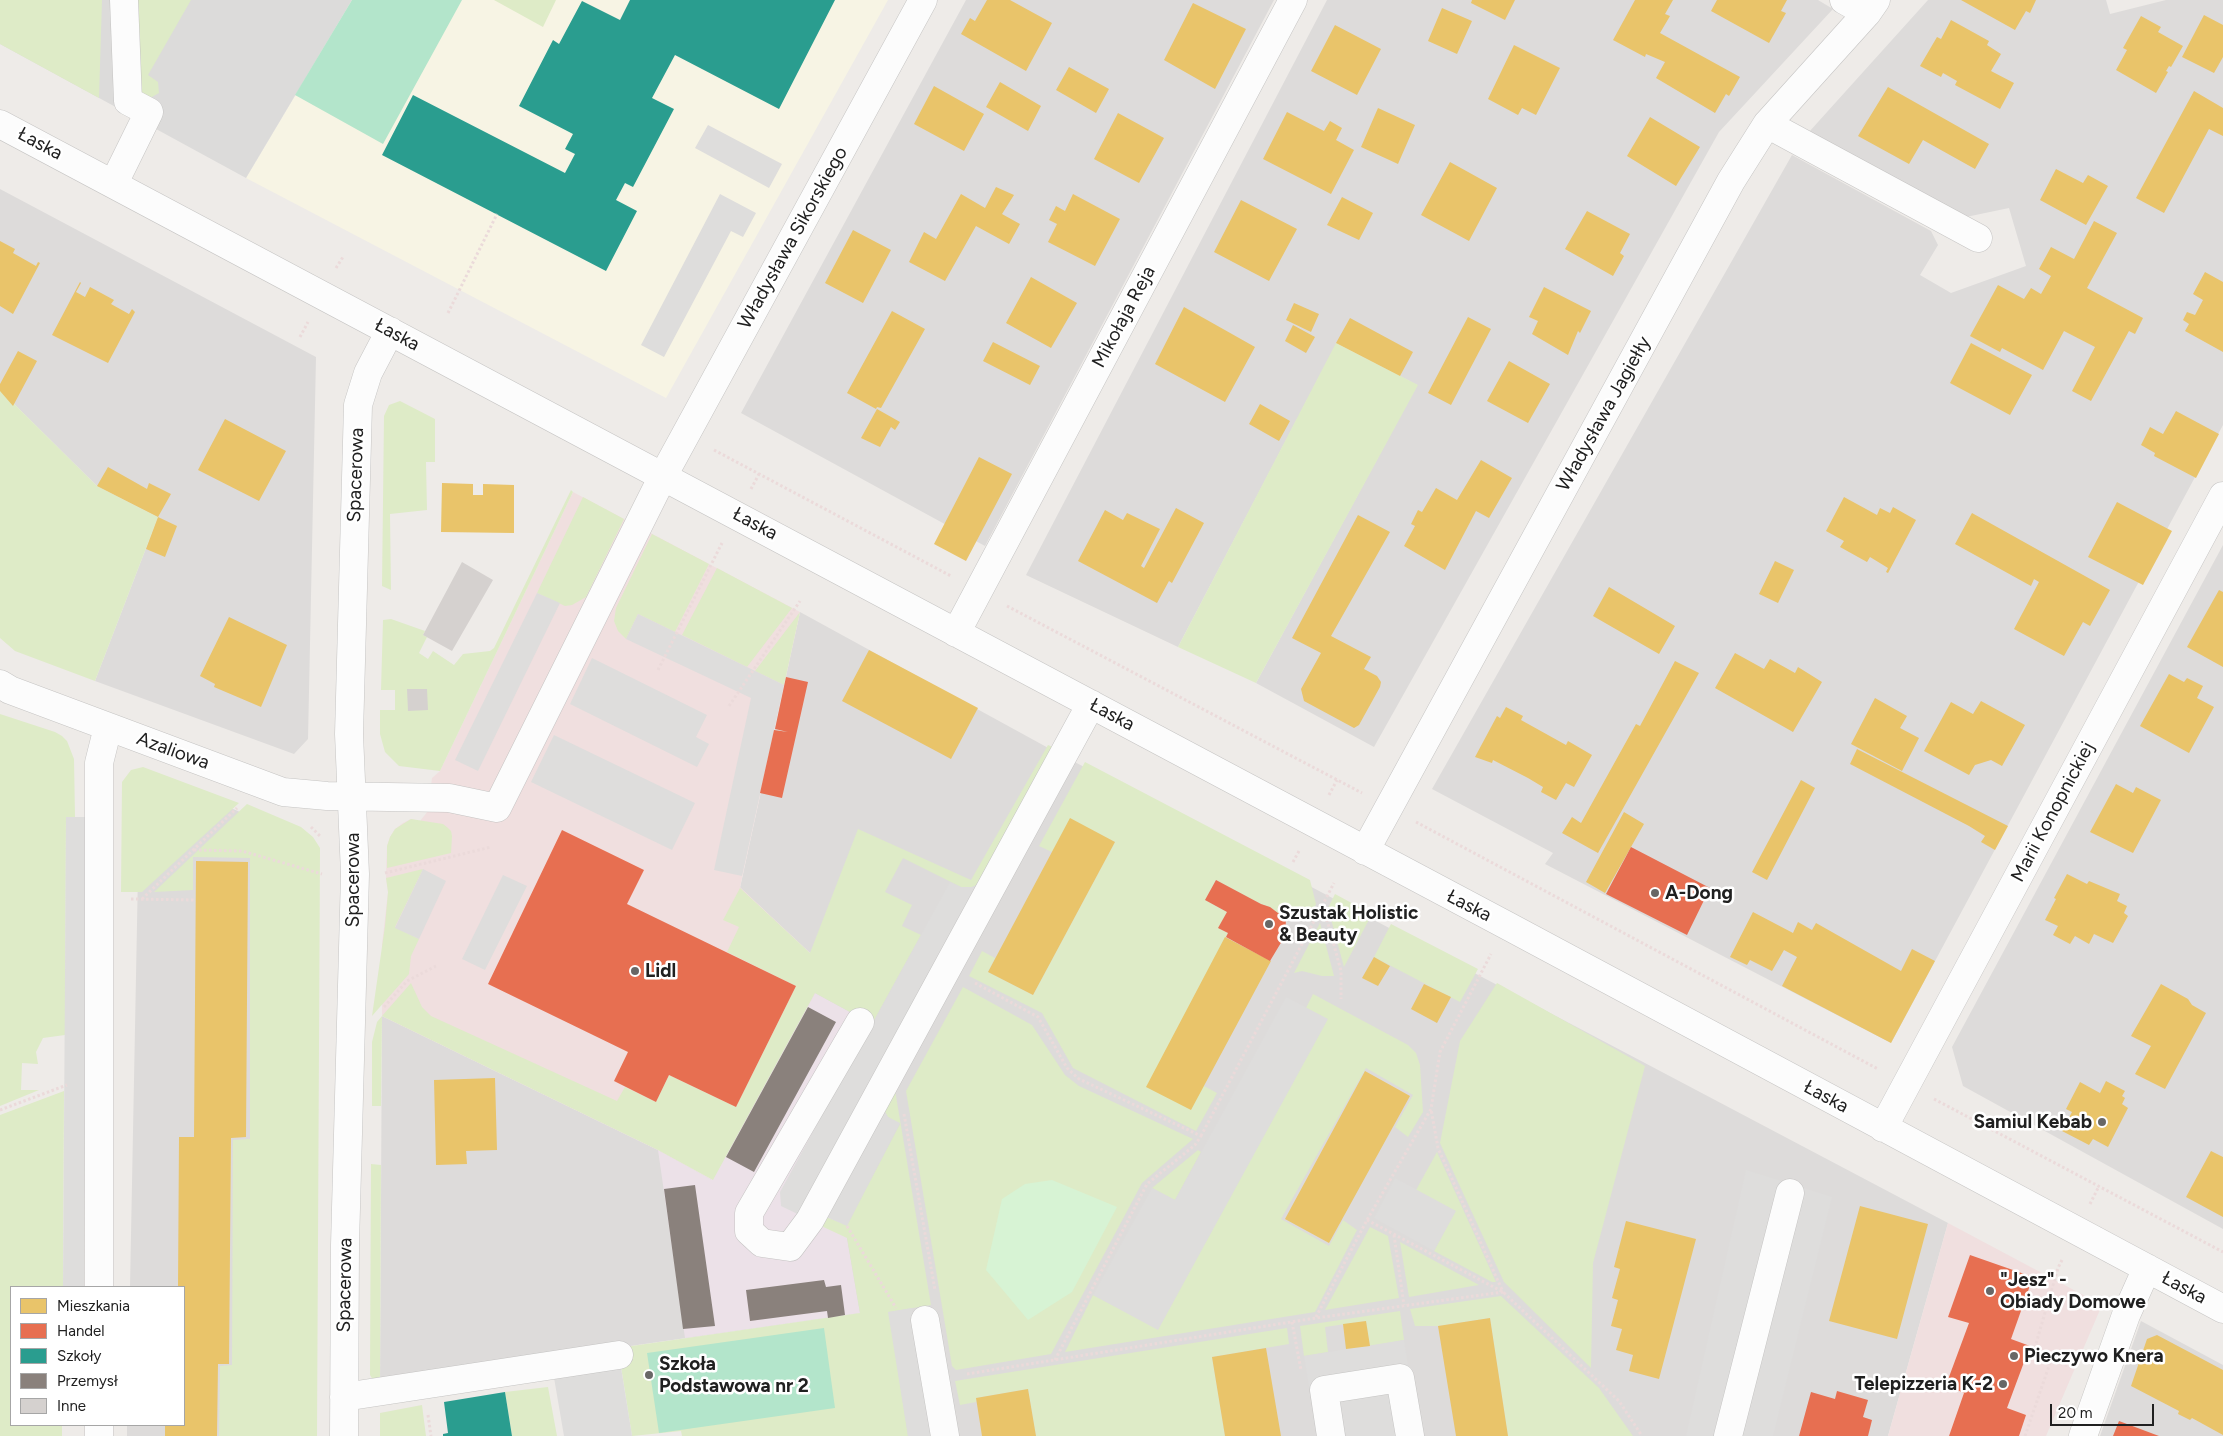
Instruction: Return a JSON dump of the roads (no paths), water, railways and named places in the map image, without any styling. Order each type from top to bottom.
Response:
[{"type":"street","points":[[114,183],[149,112],[128,101],[124,0]]},
{"type":"street","name":"Władysława Sikorskiego","points":[[352,797],[449,798],[497,808],[663,476],[923,0]]},
{"type":"street","name":"Mikołaja Reja","points":[[956,633],[1293,0]]},
{"type":"street","points":[[1844,0],[1872,7]]},
{"type":"street","name":"Władysława Jagiełły","points":[[1365,851],[1730,181],[1767,124],[1872,7]]},
{"type":"street","name":"Łaska","points":[[0,124],[114,183],[1365,851],[1506,924],[2223,1309]]},
{"type":"street","points":[[1767,124],[1978,238]]},
{"type":"street","name":"Spacerowa","points":[[344,1436],[345,1245],[355,874],[349,734],[358,405],[368,373],[390,331]]},
{"type":"street","name":"Marii Konopnickiej","points":[[1883,1128],[2223,496]]},
{"type":"street","name":"Azaliowa","points":[[0,684],[10,690],[283,792],[301,795],[352,797]]},
{"type":"street","points":[[860,1022],[749,1213],[749,1231],[762,1243],[790,1247],[810,1220],[1091,704]]},
{"type":"street","points":[[99,1286],[99,763],[108,727]]},
{"type":"street","points":[[1728,1436],[1790,1192]]},
{"type":"street","points":[[2083,1436],[2126,1315],[2147,1268]]},
{"type":"street","points":[[931,1309],[945,1436]]},
{"type":"street","points":[[344,1396],[619,1355]]},
{"type":"street","points":[[1331,1436],[1324,1390],[1400,1378],[1410,1436]]},
{"type":"place","name":"A-Dong","points":[[1655,893]]},
{"type":"place","name":"Szustak Holistic & Beauty","points":[[1269,924]]},
{"type":"place","name":"Lidl","points":[[635,971]]},
{"type":"place","name":"Samiul Kebab","points":[[2102,1122]]},
{"type":"place","name":"\"Jesz\" - Obiady Domowe","points":[[1990,1291]]},
{"type":"place","name":"Pieczywo Knera","points":[[2014,1356]]},
{"type":"place","name":"Szkoła Podstawowa nr 2","points":[[649,1375]]},
{"type":"place","name":"Telepizzeria K-2","points":[[2003,1384]]}]
